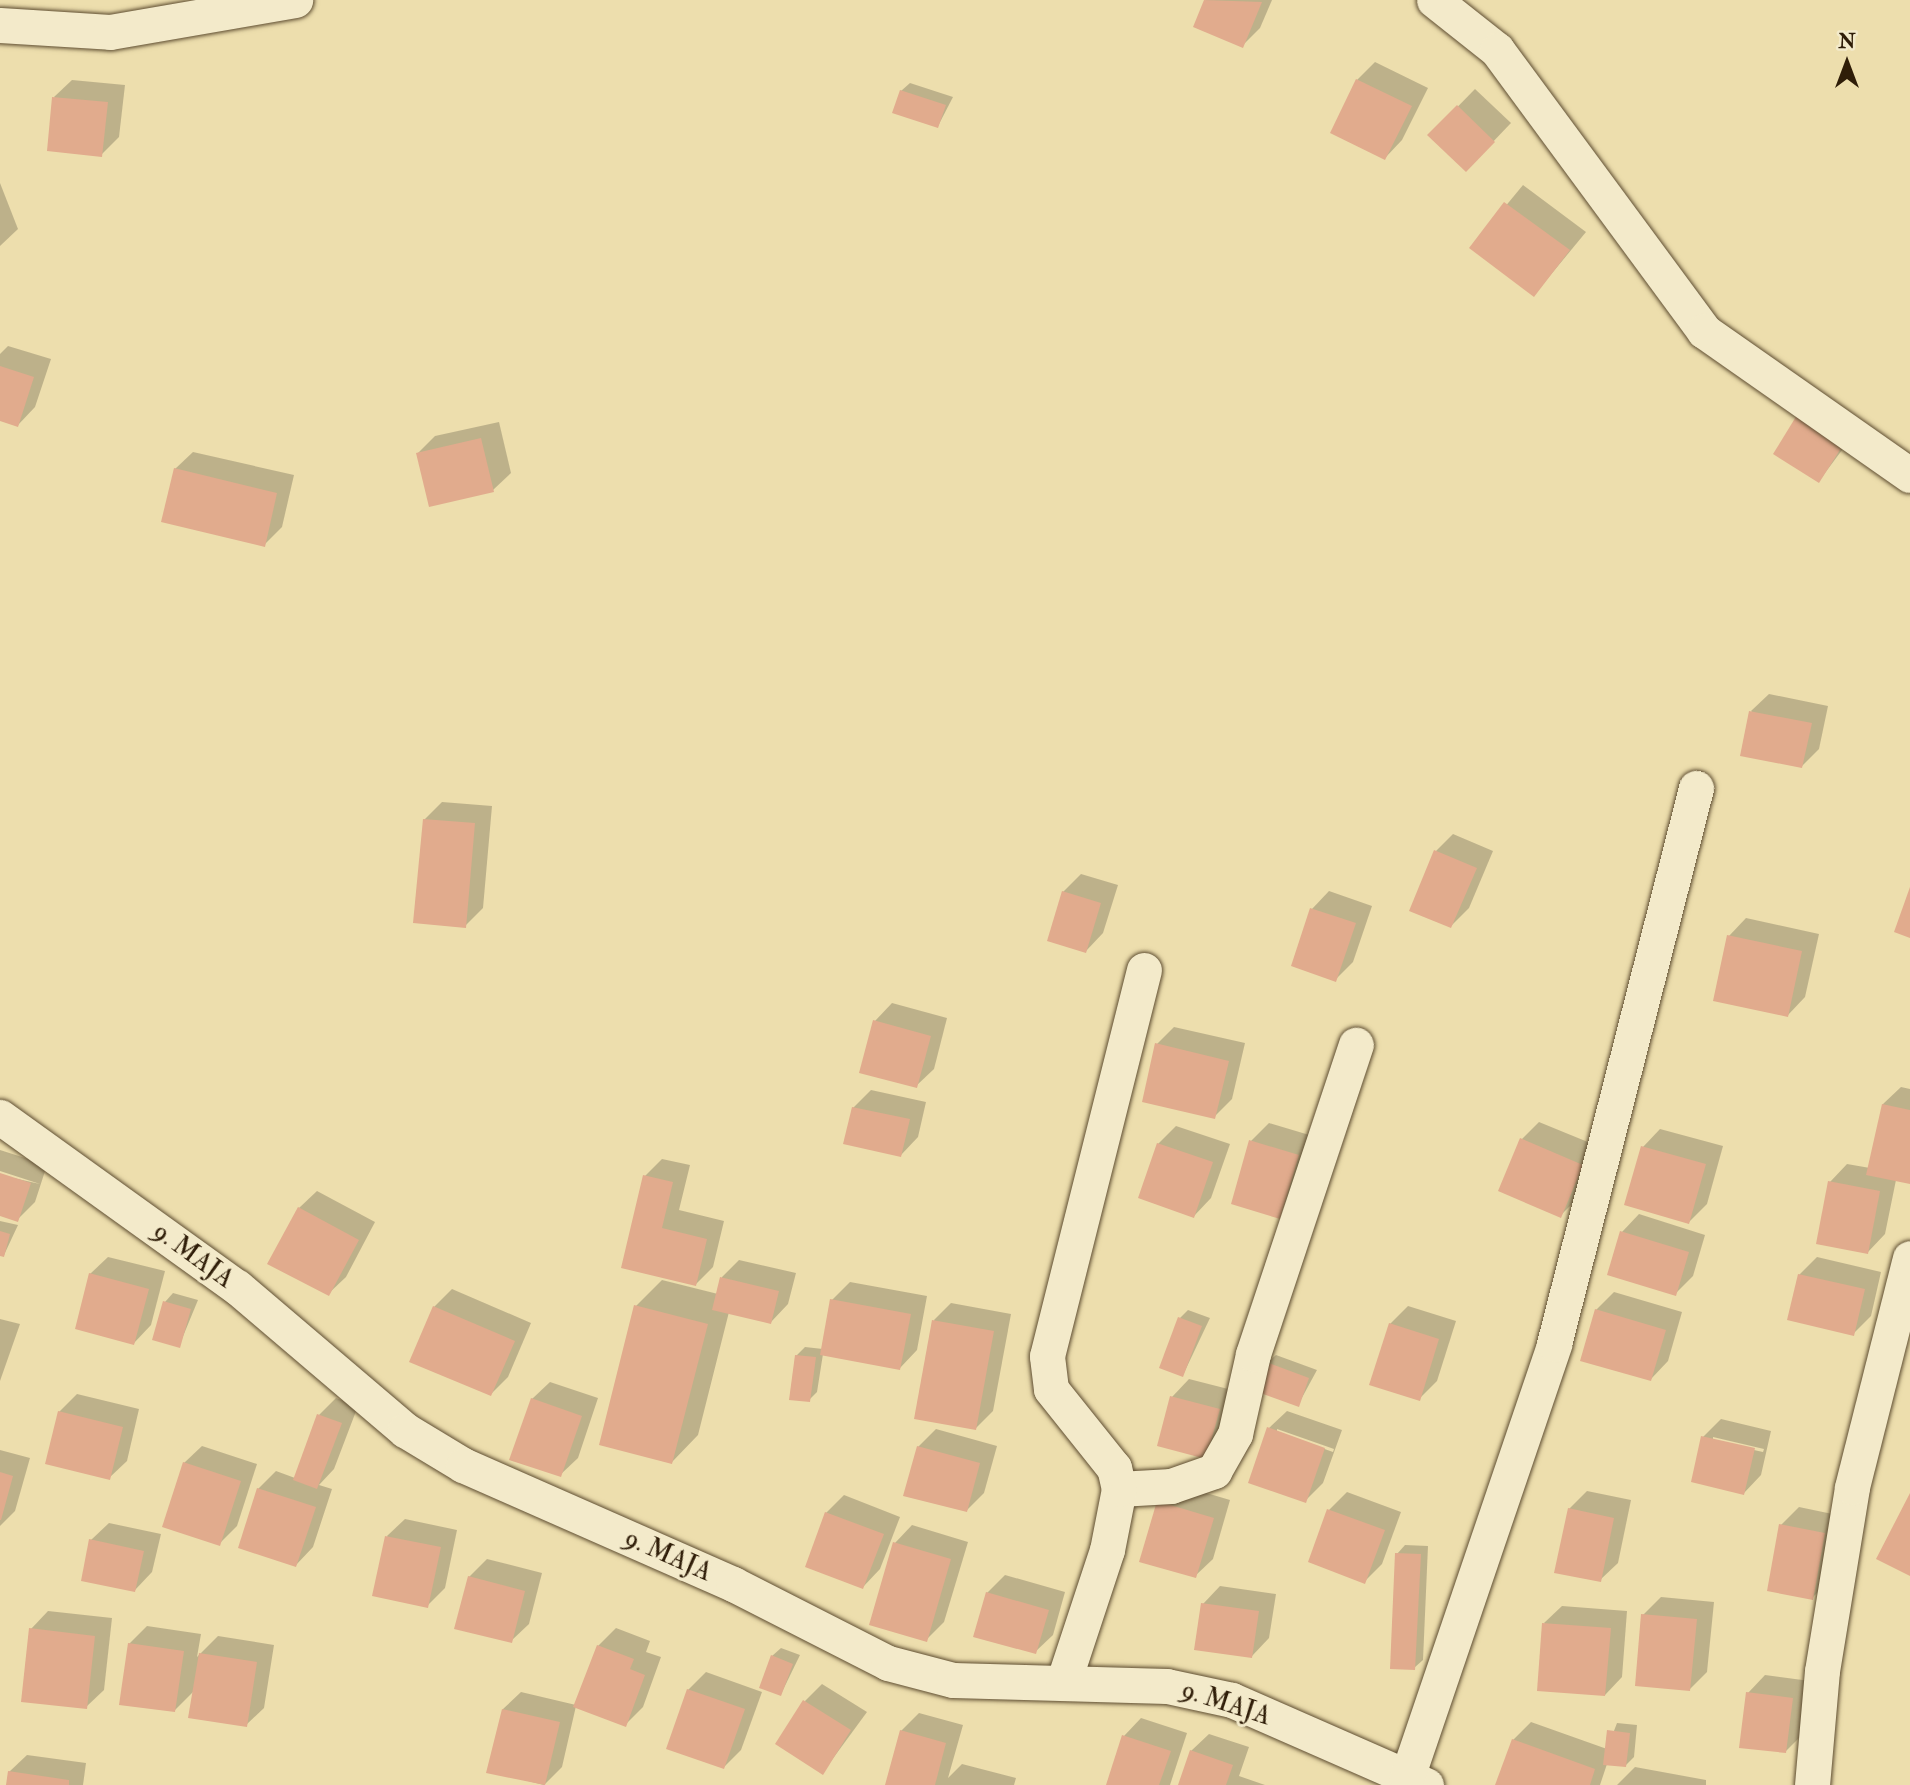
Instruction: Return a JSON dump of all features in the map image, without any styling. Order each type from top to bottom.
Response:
[{"type":"street","points":[[0,25],[110,32],[295,0]]},
{"type":"street","points":[[1434,0],[1497,50],[1704,331],[1910,475]]},
{"type":"street","points":[[1416,1781],[1554,1344],[1696,788]]},
{"type":"street","points":[[1063,1683],[1107,1550],[1119,1489],[1114,1468],[1051,1389],[1047,1356],[1144,970]]},
{"type":"street","points":[[1119,1489],[1171,1486],[1213,1471],[1235,1434],[1253,1354],[1356,1045]]},
{"type":"street","name":"9. MAJA","points":[[0,1117],[237,1287],[405,1430],[463,1465],[733,1584],[888,1663],[953,1680],[1167,1686],[1232,1700],[1416,1781]]},
{"type":"street","points":[[1812,1785],[1822,1671],[1852,1487],[1910,1258]]},
{"type":"building","points":[[1204,0],[1262,2],[1243,48],[1193,27]]},
{"type":"building","points":[[1356,79],[1412,106],[1385,160],[1330,133]]},
{"type":"building","points":[[900,90],[946,105],[938,128],[892,113]]},
{"type":"building","points":[[52,97],[108,102],[102,157],[47,151]]},
{"type":"building","points":[[1457,105],[1495,142],[1466,172],[1427,135]]},
{"type":"building","points":[[1504,202],[1570,250],[1534,297],[1469,248]]},
{"type":"building","points":[[0,366],[34,377],[18,427],[0,421]]},
{"type":"building","points":[[1797,415],[1843,445],[1819,483],[1773,454]]},
{"type":"building","points":[[481,438],[494,492],[429,507],[416,453]]},
{"type":"building","points":[[174,468],[277,493],[265,547],[161,522]]},
{"type":"building","points":[[1749,711],[1812,723],[1802,768],[1740,756]]},
{"type":"building","points":[[423,819],[475,823],[466,928],[413,923]]},
{"type":"building","points":[[1434,850],[1477,868],[1451,928],[1409,911]]},
{"type":"building","points":[[1910,887],[1910,938],[1894,932]]},
{"type":"building","points":[[1062,891],[1101,903],[1086,953],[1047,941]]},
{"type":"building","points":[[1310,908],[1356,923],[1336,982],[1291,966]]},
{"type":"building","points":[[1727,935],[1802,951],[1788,1017],[1713,1001]]},
{"type":"building","points":[[873,1020],[931,1036],[917,1088],[859,1073]]},
{"type":"building","points":[[1155,1043],[1229,1061],[1215,1119],[1142,1102]]},
{"type":"building","points":[[1882,1104],[1910,1110],[1910,1184],[1866,1175]]},
{"type":"building","points":[[852,1107],[910,1119],[901,1157],[843,1144]]},
{"type":"building","points":[[1520,1138],[1583,1165],[1561,1218],[1498,1191]]},
{"type":"building","points":[[1249,1140],[1299,1155],[1280,1219],[1231,1204]]},
{"type":"building","points":[[1157,1143],[1213,1162],[1194,1218],[1138,1198]]},
{"type":"building","points":[[1641,1146],[1706,1164],[1689,1224],[1624,1205]]},
{"type":"building","points":[[0,1173],[31,1183],[18,1222],[0,1216]]},
{"type":"building","points":[[643,1175],[673,1182],[662,1228],[707,1239],[696,1286],[621,1268]]},
{"type":"building","points":[[1828,1181],[1880,1191],[1868,1254],[1816,1244]]},
{"type":"building","points":[[298,1207],[359,1240],[329,1296],[267,1264]]},
{"type":"building","points":[[0,1231],[10,1234],[4,1257],[0,1256]]},
{"type":"building","points":[[1620,1231],[1689,1252],[1676,1296],[1607,1275]]},
{"type":"building","points":[[89,1273],[149,1289],[134,1345],[75,1329]]},
{"type":"building","points":[[1798,1274],[1865,1289],[1854,1336],[1787,1320]]},
{"type":"building","points":[[720,1277],[779,1291],[771,1324],[712,1310]]},
{"type":"building","points":[[830,1299],[911,1314],[900,1370],[820,1355]]},
{"type":"building","points":[[163,1301],[191,1309],[180,1348],[152,1340]]},
{"type":"building","points":[[634,1305],[708,1324],[672,1464],[599,1445]]},
{"type":"building","points":[[433,1306],[515,1341],[491,1396],[409,1362]]},
{"type":"building","points":[[1595,1309],[1666,1330],[1651,1381],[1580,1361]]},
{"type":"building","points":[[1178,1317],[1202,1326],[1183,1377],[1159,1368]]},
{"type":"building","points":[[932,1320],[994,1331],[976,1430],[914,1419]]},
{"type":"building","points":[[1389,1323],[1439,1339],[1420,1401],[1369,1385]]},
{"type":"building","points":[[795,1355],[816,1357],[810,1402],[789,1400]]},
{"type":"building","points":[[1266,1362],[1309,1378],[1299,1407],[1255,1391]]},
{"type":"building","points":[[1170,1396],[1220,1409],[1206,1459],[1157,1446]]},
{"type":"building","points":[[531,1398],[582,1416],[561,1477],[509,1460]]},
{"type":"building","points":[[58,1411],[123,1427],[110,1480],[45,1464]]},
{"type":"building","points":[[317,1414],[342,1423],[317,1489],[293,1480]]},
{"type":"building","points":[[1267,1427],[1325,1448],[1306,1503],[1248,1483]]},
{"type":"building","points":[[1701,1436],[1755,1448],[1744,1495],[1691,1482]]},
{"type":"building","points":[[917,1446],[980,1463],[967,1512],[903,1496]]},
{"type":"building","points":[[183,1462],[241,1481],[220,1546],[162,1527]]},
{"type":"building","points":[[0,1472],[13,1476],[1,1520],[0,1520]]},
{"type":"building","points":[[257,1488],[316,1507],[296,1567],[238,1548]]},
{"type":"building","points":[[1910,1493],[1910,1576],[1876,1559]]},
{"type":"building","points":[[1157,1501],[1214,1518],[1196,1578],[1139,1562]]},
{"type":"building","points":[[1568,1508],[1614,1518],[1601,1582],[1554,1573]]},
{"type":"building","points":[[1327,1509],[1385,1530],[1365,1584],[1308,1562]]},
{"type":"building","points":[[825,1512],[884,1534],[863,1589],[805,1567]]},
{"type":"building","points":[[1779,1524],[1825,1533],[1813,1600],[1767,1591]]},
{"type":"building","points":[[385,1536],[441,1547],[428,1608],[372,1596]]},
{"type":"building","points":[[89,1539],[144,1551],[135,1592],[81,1581]]},
{"type":"building","points":[[893,1542],[951,1559],[927,1642],[869,1625]]},
{"type":"building","points":[[1395,1553],[1421,1554],[1415,1670],[1390,1669]]},
{"type":"building","points":[[468,1576],[525,1591],[512,1643],[454,1629]]},
{"type":"building","points":[[986,1592],[1049,1610],[1036,1654],[973,1637]]},
{"type":"building","points":[[1201,1603],[1259,1611],[1252,1658],[1194,1650]]},
{"type":"building","points":[[1641,1614],[1697,1619],[1690,1691],[1635,1686]]},
{"type":"building","points":[[1542,1623],[1611,1628],[1605,1696],[1537,1691]]},
{"type":"building","points":[[29,1628],[95,1636],[87,1709],[21,1702]]},
{"type":"building","points":[[128,1643],[184,1651],[175,1712],[119,1705]]},
{"type":"building","points":[[597,1645],[634,1659],[630,1669],[645,1675],[626,1727],[573,1707]]},
{"type":"building","points":[[199,1653],[257,1662],[247,1727],[188,1718]]},
{"type":"building","points":[[771,1655],[793,1664],[781,1696],[759,1688]]},
{"type":"building","points":[[687,1689],[745,1709],[724,1769],[666,1749]]},
{"type":"building","points":[[1746,1692],[1793,1698],[1786,1753],[1739,1748]]},
{"type":"building","points":[[803,1700],[851,1730],[823,1775],[775,1744]]},
{"type":"building","points":[[502,1709],[560,1722],[545,1785],[486,1773]]},
{"type":"building","points":[[900,1730],[946,1743],[935,1785],[885,1785]]},
{"type":"building","points":[[1607,1730],[1630,1733],[1626,1767],[1603,1765]]},
{"type":"building","points":[[1122,1735],[1171,1751],[1159,1785],[1106,1785]]},
{"type":"building","points":[[1512,1739],[1595,1769],[1590,1785],[1495,1785]]},
{"type":"building","points":[[1190,1750],[1233,1765],[1226,1785],[1178,1785]]},
{"type":"building","points":[[8,1771],[69,1780],[69,1785],[6,1785]]}]
